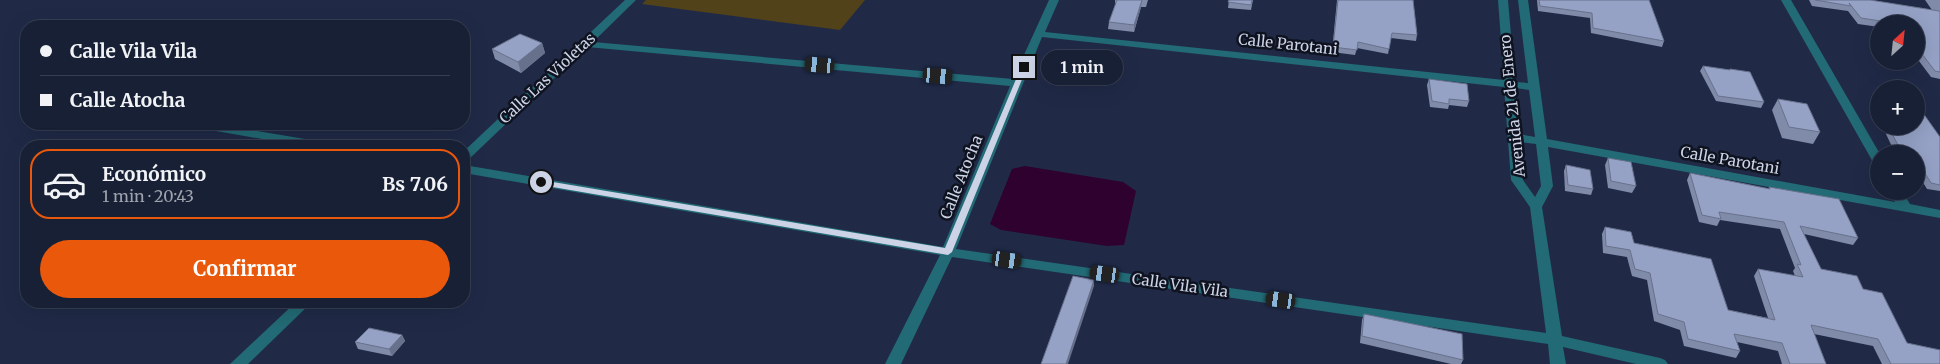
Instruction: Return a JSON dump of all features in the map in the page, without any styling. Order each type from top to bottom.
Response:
[{"type":"street","name":"Calle Las Violetas","points":[[470,151],[631,0]]},
{"type":"street","name":"Calle Atocha","points":[[893,364],[948,252],[1017,83],[1054,0]]},
{"type":"street","name":"Avenida 21 de Enero","points":[[1503,0],[1517,180],[1536,207],[1558,364]]},
{"type":"street","name":"Avenida 21 de Enero","points":[[1523,0],[1547,186],[1536,207]]},
{"type":"street","points":[[1786,0],[1870,146]]},
{"type":"street","name":"Calle Parotani","points":[[1039,34],[1534,87]]},
{"type":"street","points":[[584,44],[1017,83]]},
{"type":"street","points":[[226,130],[287,140]]},
{"type":"street","name":"Calle Parotani","points":[[1514,137],[1940,214]]},
{"type":"street","name":"Calle Vila Vila","points":[[470,170],[948,252],[1556,340],[1660,364]]},
{"type":"street","points":[[1901,200],[1905,208]]},
{"type":"street","points":[[238,364],[298,308]]},
{"type":"shaded area","points":[[646,0],[865,0],[840,30],[642,4]]},
{"type":"shaded area","points":[[1025,166],[1123,182],[1136,191],[1124,245],[1107,246],[1001,230],[990,224],[1012,169]]},
{"type":"building","points":[[1117,0],[1142,0],[1134,25],[1109,22]]},
{"type":"building","points":[[1229,0],[1252,0],[1251,5],[1228,2]]},
{"type":"building","points":[[1338,0],[1413,0],[1417,35],[1392,33],[1389,49],[1358,42],[1357,50],[1333,47]]},
{"type":"building","points":[[1539,0],[1649,0],[1664,41],[1593,28],[1592,13],[1540,6]]},
{"type":"building","points":[[1815,0],[1870,0],[1939,11],[1940,72],[1935,71],[1925,58],[1925,15],[1870,15],[1870,19],[1861,18],[1849,3],[1851,6]]},
{"type":"building","points":[[520,34],[542,43],[518,62],[492,49]]},
{"type":"building","points":[[1703,66],[1750,72],[1764,102],[1718,96]]},
{"type":"building","points":[[1429,79],[1467,84],[1469,101],[1449,99],[1449,104],[1432,101]]},
{"type":"building","points":[[1778,99],[1807,104],[1820,132],[1789,127]]},
{"type":"building","points":[[1925,116],[1940,137],[1940,185],[1931,183],[1925,173],[1925,145],[1898,145],[1893,135],[1925,135]]},
{"type":"building","points":[[1608,158],[1631,162],[1636,186],[1611,181]]},
{"type":"building","points":[[1566,165],[1590,170],[1593,189],[1568,185]]},
{"type":"building","points":[[1690,173],[1770,189],[1769,187],[1839,199],[1858,238],[1800,226],[1821,269],[1857,276],[1863,289],[1882,293],[1907,343],[1940,350],[1940,364],[1891,364],[1878,339],[1811,325],[1826,364],[1790,364],[1782,343],[1734,334],[1740,351],[1688,339],[1684,322],[1658,314],[1650,273],[1635,269],[1630,250],[1606,246],[1605,227],[1631,232],[1634,243],[1711,259],[1728,310],[1775,320],[1758,269],[1803,277],[1797,264],[1801,265],[1784,222],[1719,212],[1721,219],[1702,215]]},
{"type":"building","points":[[1073,276],[1094,280],[1066,364],[1041,364]]},
{"type":"building","points":[[1364,314],[1462,334],[1463,360],[1362,336]]},
{"type":"building","points":[[369,328],[402,335],[389,349],[355,342]]},
{"type":"route","points":[[541,182],[948,252],[1024,67]]}]
